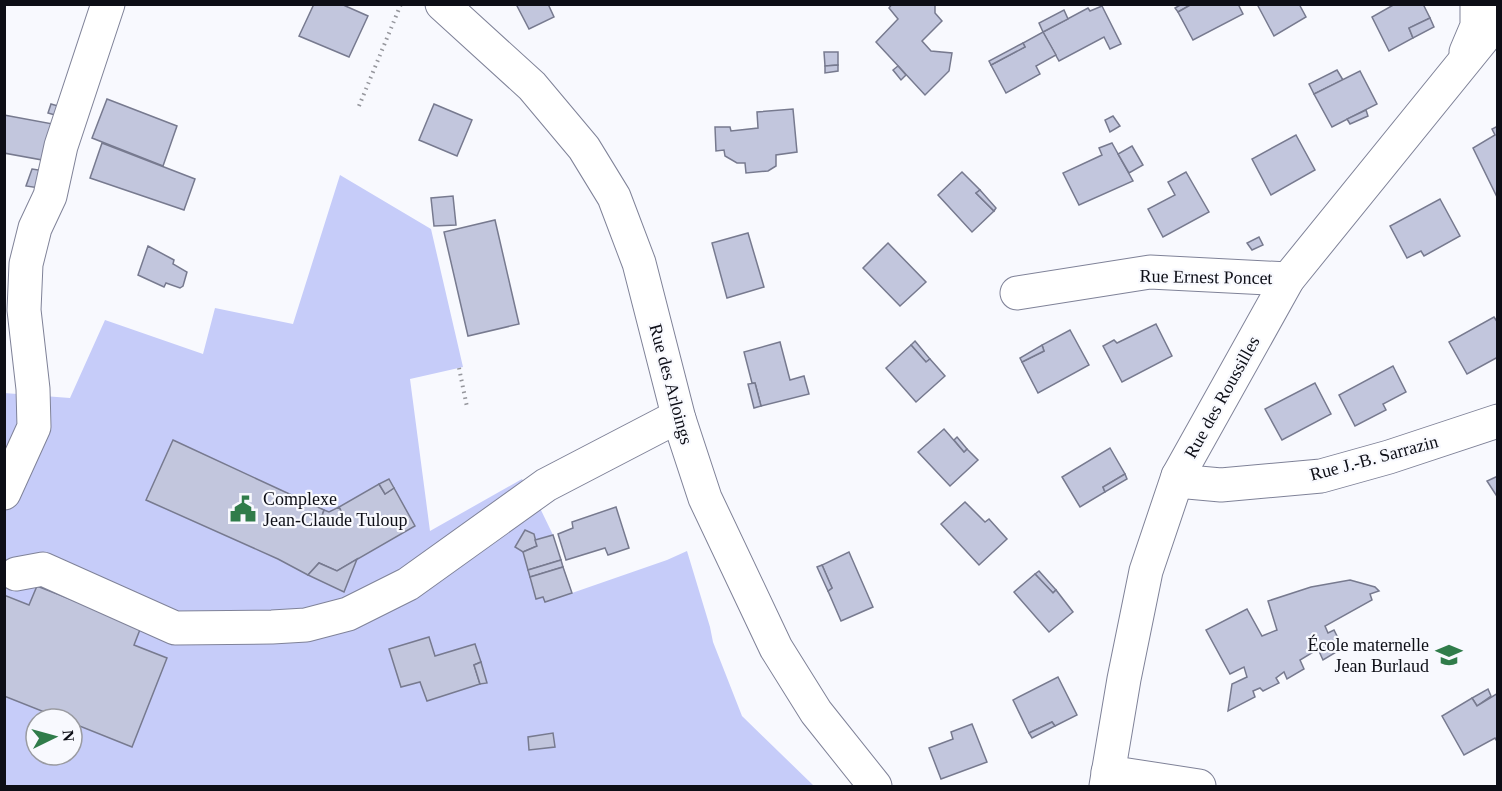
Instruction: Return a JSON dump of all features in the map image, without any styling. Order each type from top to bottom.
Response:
[{"type":"street","points":[[4,493],[34,427],[33,389],[24,310],[26,264],[35,228],[50,196],[61,146],[108,4]]},
{"type":"street","name":"Rue des Arloings","points":[[442,4],[532,86],[584,148],[614,196],[639,263],[679,419],[705,498],[776,648],[816,712],[875,786]]},
{"type":"street","name":"Rue des Roussilles","points":[[1460,64],[1477,26],[1477,4]]},
{"type":"street","name":"Rue des Roussilles","points":[[1099,782],[1146,571],[1178,476],[1288,279],[1497,20]]},
{"type":"street","name":"Rue Ernest Poncet","points":[[1017,293],[1150,272],[1288,279]]},
{"type":"street","points":[[16,574],[44,569],[175,628],[306,625],[348,614],[408,584],[546,485],[667,422],[679,419]]},
{"type":"street","name":"Rue J.-B. Sarrazin","points":[[1178,476],[1188,482],[1221,485],[1321,476],[1389,457],[1497,421]]},
{"type":"street","points":[[1099,782],[1199,786]]},
{"type":"path","points":[[359,106],[400,4]]},
{"type":"path","points":[[459,368],[467,407]]},
{"type":"shaded area","points":[[340,175],[431,229],[463,367],[410,379],[430,531],[522,479],[553,535],[572,593],[687,551],[713,642],[742,716],[814,786],[5,786],[4,393],[70,398],[105,320],[203,354],[215,308],[293,324]]},
{"type":"building","points":[[314,4],[341,4],[368,16],[349,57],[299,36]]},
{"type":"building","points":[[516,4],[548,4],[554,17],[529,29]]},
{"type":"building","points":[[892,4],[935,4],[935,13],[942,21],[922,41],[931,51],[952,53],[949,71],[925,95],[876,42],[898,19],[889,8]]},
{"type":"building","points":[[1182,4],[1192,4],[1178,12],[1175,8]]},
{"type":"building","points":[[1192,4],[1238,4],[1243,14],[1193,40],[1178,12]]},
{"type":"building","points":[[1257,4],[1299,4],[1306,17],[1274,36]]},
{"type":"building","points":[[1395,4],[1423,4],[1430,18],[1409,28],[1413,38],[1389,51],[1372,17]]},
{"type":"building","points":[[1102,6],[1121,44],[1110,49],[1104,37],[1059,61],[1043,32],[1088,8],[1090,11]]},
{"type":"building","points":[[1064,10],[1068,19],[1043,32],[1039,23]]},
{"type":"building","points":[[1430,18],[1434,27],[1413,38],[1409,28]]},
{"type":"building","points":[[1043,32],[1056,55],[1036,66],[1040,74],[1006,93],[991,65],[1025,47],[1023,43]]},
{"type":"building","points":[[1023,43],[1025,47],[991,65],[989,61]]},
{"type":"building","points":[[824,52],[838,52],[838,65],[825,66]]},
{"type":"building","points":[[838,65],[838,71],[825,73],[825,66]]},
{"type":"building","points":[[898,66],[906,75],[901,80],[893,70]]},
{"type":"building","points":[[1337,70],[1343,80],[1314,94],[1309,84]]},
{"type":"building","points":[[1360,71],[1377,104],[1332,127],[1314,94]]},
{"type":"building","points":[[107,99],[177,126],[163,166],[92,138]]},
{"type":"building","points":[[51,104],[65,108],[62,117],[48,113]]},
{"type":"building","points":[[434,104],[472,120],[457,156],[419,140]]},
{"type":"building","points":[[793,109],[797,152],[776,155],[776,166],[768,171],[746,173],[745,163],[737,163],[725,156],[724,150],[716,151],[715,127],[730,127],[731,131],[758,128],[757,112]]},
{"type":"building","points":[[1366,110],[1368,116],[1350,124],[1347,119]]},
{"type":"building","points":[[4,115],[53,124],[48,161],[4,153]]},
{"type":"building","points":[[1113,116],[1120,126],[1110,132],[1105,120]]},
{"type":"building","points":[[1498,126],[1497,197],[1473,148],[1495,135],[1492,129]]},
{"type":"building","points":[[1296,135],[1315,170],[1271,195],[1252,159]]},
{"type":"building","points":[[102,143],[195,179],[184,210],[90,178]]},
{"type":"building","points":[[1112,143],[1133,181],[1079,205],[1063,173],[1102,155],[1099,148]]},
{"type":"building","points":[[1132,146],[1143,165],[1129,173],[1118,154]]},
{"type":"building","points":[[32,169],[45,171],[39,188],[26,186]]},
{"type":"building","points":[[962,172],[980,190],[976,193],[994,211],[972,232],[938,195]]},
{"type":"building","points":[[1186,172],[1209,212],[1163,237],[1148,209],[1175,195],[1168,182]]},
{"type":"building","points":[[980,190],[996,208],[994,211],[976,193]]},
{"type":"building","points":[[453,196],[456,225],[434,226],[431,198]]},
{"type":"building","points":[[1440,199],[1460,236],[1424,256],[1421,251],[1407,258],[1390,226]]},
{"type":"building","points":[[495,220],[519,324],[468,336],[444,232]]},
{"type":"building","points":[[748,233],[764,287],[727,298],[712,243]]},
{"type":"building","points":[[1259,237],[1263,245],[1252,250],[1247,243]]},
{"type":"building","points":[[888,243],[926,282],[900,306],[863,268]]},
{"type":"building","points":[[148,246],[174,260],[173,264],[187,272],[183,286],[180,288],[166,283],[164,287],[138,275]]},
{"type":"building","points":[[1494,317],[1498,323],[1498,357],[1467,374],[1449,342]]},
{"type":"building","points":[[1156,324],[1172,356],[1122,382],[1103,346],[1114,340],[1117,343]]},
{"type":"building","points":[[1070,330],[1089,365],[1038,393],[1022,362],[1044,351],[1042,345]]},
{"type":"building","points":[[915,341],[930,359],[926,362],[911,345]]},
{"type":"building","points":[[780,342],[790,380],[804,376],[809,394],[761,406],[744,352]]},
{"type":"building","points":[[911,345],[926,362],[930,359],[945,376],[916,402],[886,368]]},
{"type":"building","points":[[1042,345],[1044,351],[1022,362],[1020,358]]},
{"type":"building","points":[[1393,366],[1406,392],[1383,404],[1386,410],[1355,426],[1339,395]]},
{"type":"building","points":[[755,383],[761,406],[754,408],[748,384]]},
{"type":"building","points":[[1315,383],[1331,414],[1282,440],[1265,409]]},
{"type":"building","points":[[944,429],[964,452],[967,449],[978,460],[950,486],[918,452]]},
{"type":"building","points":[[957,437],[967,449],[964,452],[954,440]]},
{"type":"building","name":"Complexe Jean-Claude Tuloup","points":[[173,440],[324,510],[321,519],[330,525],[344,517],[339,507],[379,484],[385,494],[394,488],[415,526],[337,571],[319,563],[308,575],[278,559],[146,500]]},
{"type":"building","points":[[1110,448],[1125,474],[1103,487],[1105,492],[1080,507],[1062,477]]},
{"type":"building","points":[[1125,474],[1127,479],[1105,492],[1103,487]]},
{"type":"building","points":[[1498,476],[1498,498],[1487,481]]},
{"type":"building","points":[[389,479],[394,488],[385,494],[379,484]]},
{"type":"building","points":[[965,502],[985,522],[989,519],[1007,539],[979,565],[941,524]]},
{"type":"building","points":[[339,507],[344,517],[330,525],[321,519],[324,510],[329,512]]},
{"type":"building","points":[[616,507],[629,548],[608,555],[605,548],[566,560],[558,534],[573,528],[572,522]]},
{"type":"building","points":[[525,530],[534,534],[537,546],[523,552],[515,547]]},
{"type":"building","points":[[553,535],[561,560],[528,570],[523,552],[537,546],[535,540]]},
{"type":"building","points":[[849,552],[873,607],[841,621],[828,591],[832,588],[822,565]]},
{"type":"building","points":[[357,559],[344,592],[308,575],[319,563],[337,571]]},
{"type":"building","points":[[561,560],[563,567],[530,577],[528,570]]},
{"type":"building","points":[[822,565],[832,588],[828,591],[817,567]]},
{"type":"building","points":[[563,567],[572,593],[545,602],[543,597],[536,599],[530,577]]},
{"type":"building","points":[[1039,571],[1056,590],[1053,593],[1035,574]]},
{"type":"building","points":[[1035,574],[1053,593],[1056,590],[1073,612],[1049,632],[1014,592]]},
{"type":"building","points":[[1350,580],[1375,587],[1379,591],[1370,594],[1372,600],[1325,626],[1328,633],[1334,630],[1343,648],[1323,660],[1318,649],[1300,660],[1304,669],[1287,679],[1284,672],[1276,678],[1279,683],[1263,691],[1260,688],[1253,691],[1255,697],[1228,711],[1232,684],[1247,677],[1244,667],[1230,674],[1206,630],[1247,609],[1262,636],[1277,630],[1268,601],[1311,587]]},
{"type":"building","points":[[37,586],[141,627],[134,645],[167,658],[132,747],[84,728],[84,707],[32,707],[4,696],[4,595],[29,605]]},
{"type":"building","points":[[429,637],[435,656],[475,644],[481,662],[474,665],[480,684],[427,701],[420,682],[401,687],[389,649]]},
{"type":"building","points":[[481,662],[487,683],[480,684],[474,665]]},
{"type":"building","points":[[1058,677],[1077,715],[1055,726],[1052,722],[1029,733],[1013,700]]},
{"type":"building","points":[[1488,689],[1491,696],[1477,706],[1472,698]]},
{"type":"building","points":[[1498,693],[1498,743],[1495,738],[1464,755],[1442,716],[1472,698],[1477,706]]},
{"type":"building","points":[[1052,722],[1055,726],[1032,738],[1029,733]]},
{"type":"building","points":[[972,724],[987,762],[941,779],[929,748],[953,739],[951,732]]},
{"type":"building","points":[[553,733],[555,747],[529,750],[528,737]]},
{"type":"place","name":"Complexe Jean-Claude Tuloup","points":[[243,509]]},
{"type":"place","name":"École maternelle Jean Burlaud","points":[[1449,655]]}]
